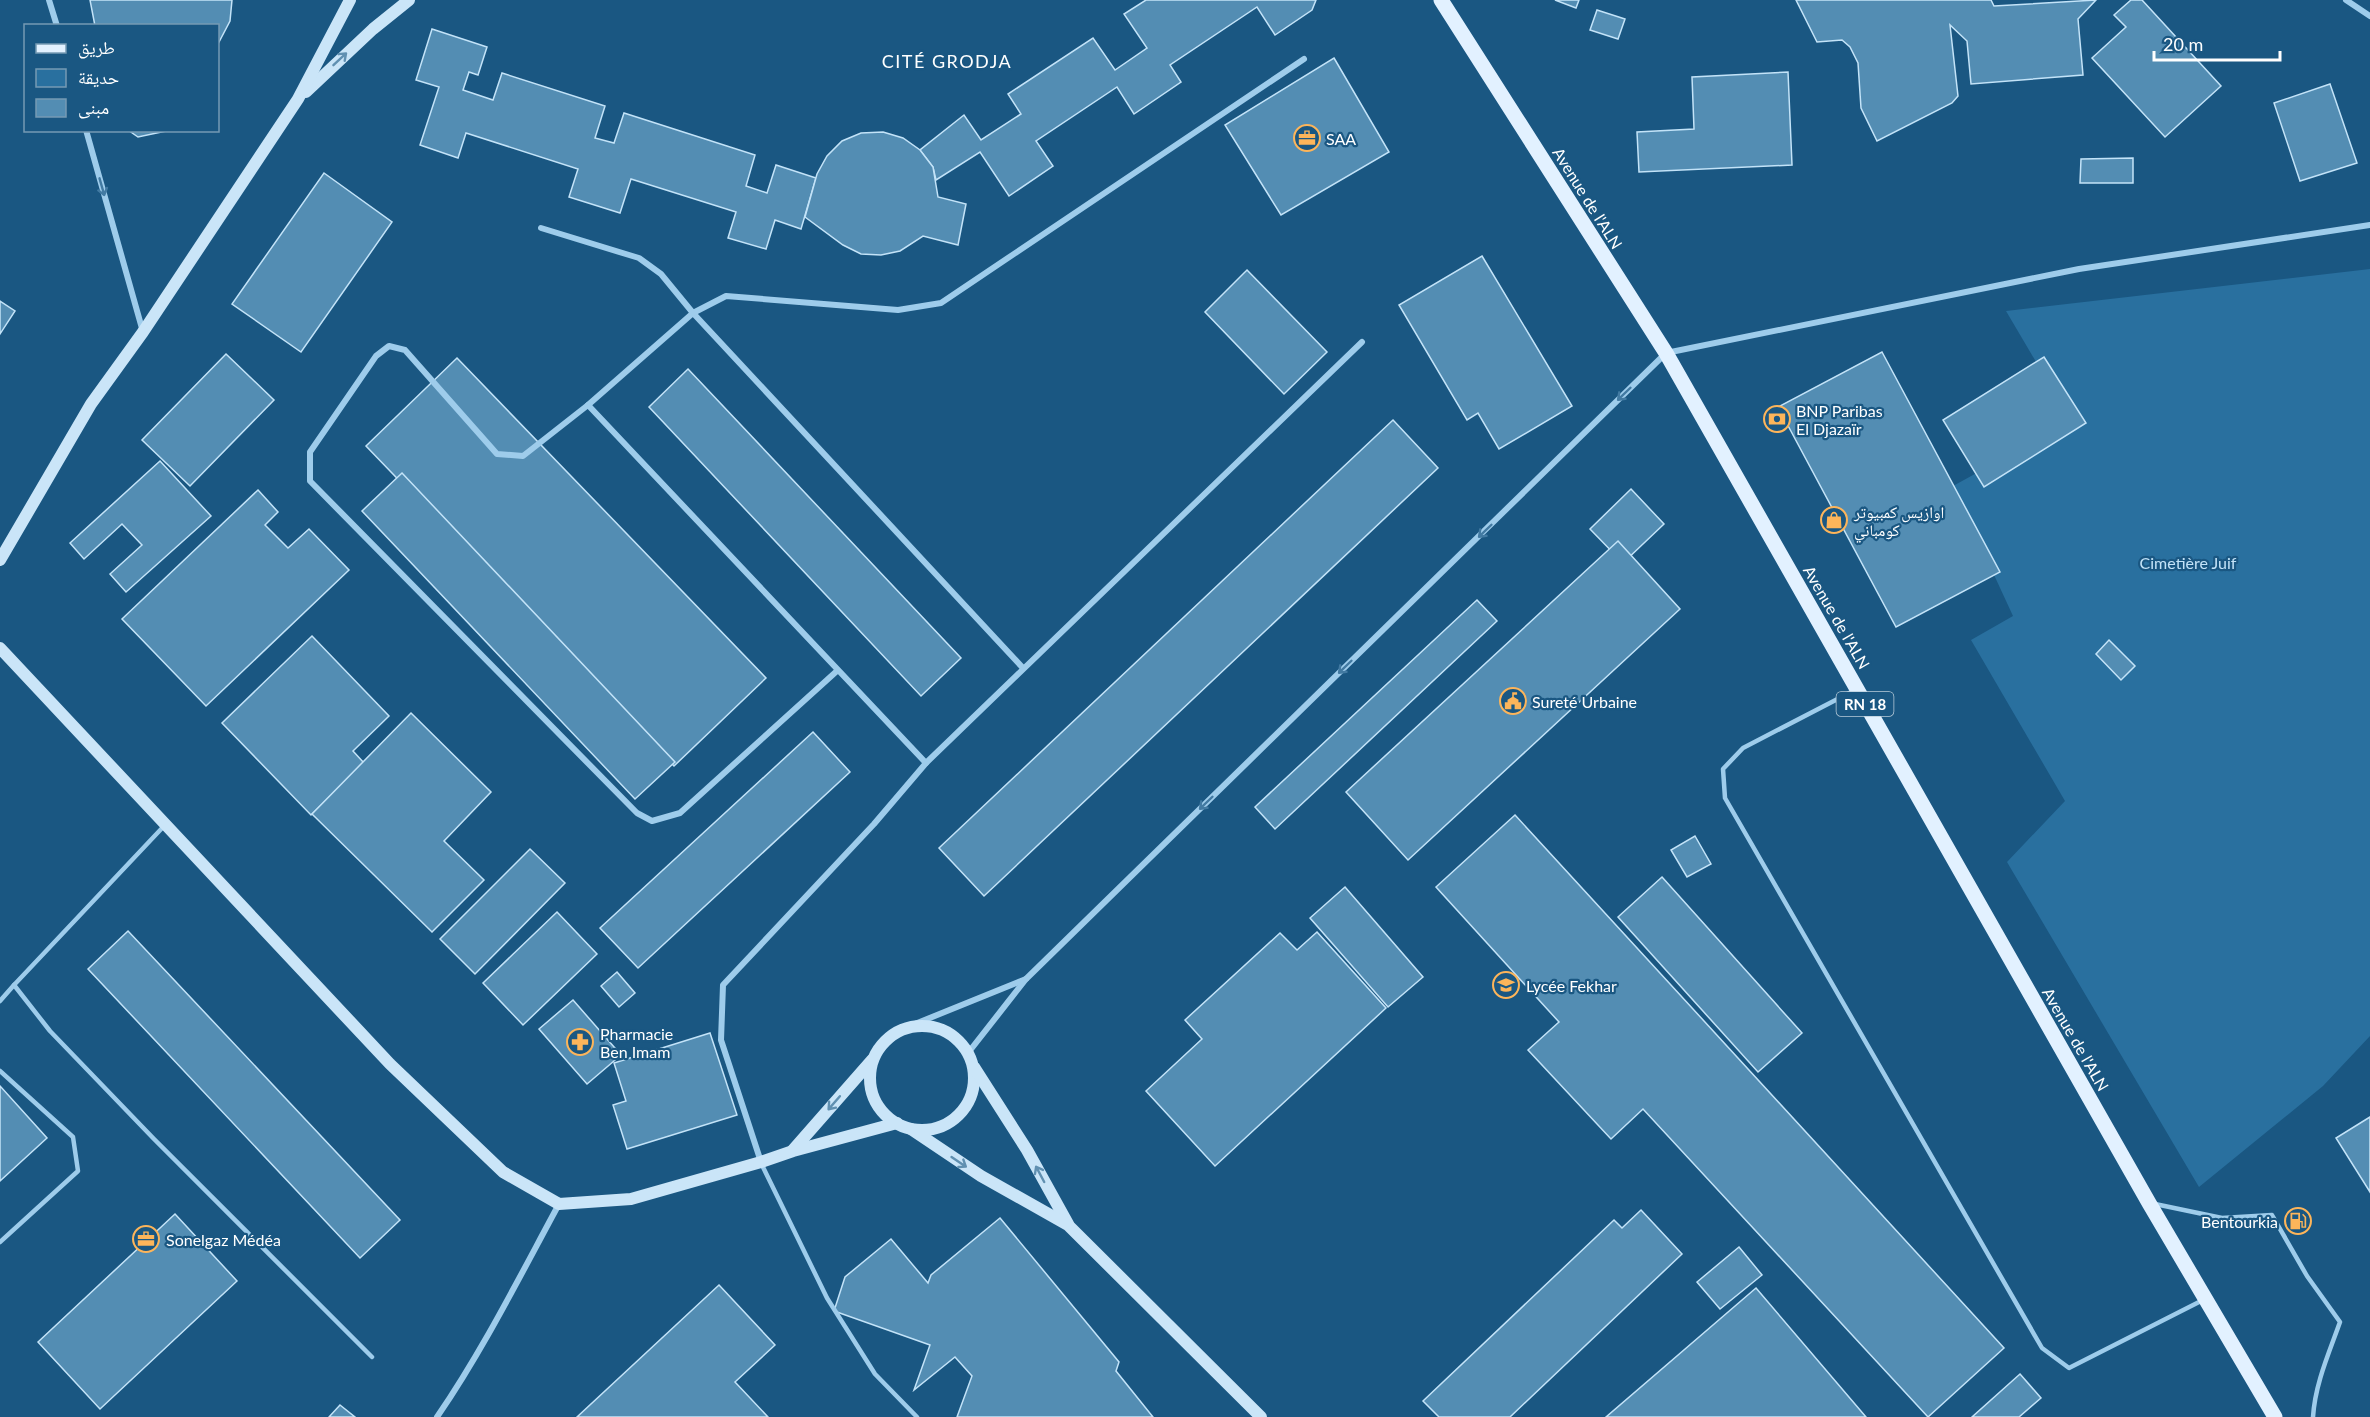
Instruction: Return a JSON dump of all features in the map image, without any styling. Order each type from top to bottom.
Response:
[{"type":"main road","name":"Avenue de l'ALN","points":[[1440,0],[1666,353],[2148,1203],[2275,1417]]},
{"type":"street","points":[[49,0],[56,24]]},
{"type":"street","points":[[0,560],[91,404],[143,332],[298,99],[350,0]]},
{"type":"street","points":[[298,99],[358,43],[409,0]]},
{"type":"street","points":[[2346,0],[2370,16]]},
{"type":"street","points":[[838,670],[680,813],[652,821],[637,813],[310,481],[309,452],[376,356],[388,346],[405,350],[497,454],[523,456],[588,405],[693,313],[726,296],[898,310],[941,303],[1304,59]]},
{"type":"street","points":[[87,132],[143,332]]},
{"type":"street","points":[[968,1053],[1026,979],[1666,353],[2079,269],[2370,225]]},
{"type":"street","points":[[541,228],[639,258],[661,274],[693,313],[1023,668]]},
{"type":"street","points":[[761,1162],[721,1040],[723,985],[874,824],[926,763],[1362,342]]},
{"type":"street","points":[[588,405],[926,763]]},
{"type":"street","points":[[0,648],[390,1064],[503,1172],[559,1204],[631,1199],[761,1162],[793,1150],[897,1123]]},
{"type":"street","points":[[793,1150],[873,1059],[883,1043],[904,1028],[1026,979]]},
{"type":"street","points":[[904,1028],[923,1026],[941,1029],[957,1038],[1027,1149],[1068,1225]]},
{"type":"street","points":[[873,1059],[869,1077],[872,1095],[887,1117],[911,1129],[981,1176],[1068,1225],[1261,1417]]},
{"type":"street","points":[[911,1129],[921,1131],[939,1128],[959,1116],[970,1101],[974,1083],[973,1065]]},
{"type":"street","points":[[437,1417],[512,1292],[559,1204]]},
{"type":"lane","points":[[1857,689],[1743,748],[1723,770],[1725,798],[2042,1348],[2069,1368],[2205,1299]]},
{"type":"lane","points":[[0,1001],[166,824]]},
{"type":"lane","points":[[15,985],[50,1030],[154,1139],[372,1358]]},
{"type":"lane","points":[[0,1071],[73,1137],[78,1171],[0,1242]]},
{"type":"lane","points":[[761,1162],[827,1298],[875,1374],[917,1417]]},
{"type":"lane","points":[[2148,1203],[2222,1218],[2272,1215],[2307,1276],[2340,1322],[2323,1369],[2314,1401],[2313,1417]]},
{"type":"green space","name":"Cimetière Juif","points":[[2370,269],[2370,1036],[2323,1086],[2199,1187],[2007,862],[2065,801],[1971,640],[2013,616],[1953,486],[2071,421],[2006,311]]},
{"type":"building","points":[[90,0],[232,0],[230,21],[219,42],[219,24],[95,24]]},
{"type":"building","points":[[1146,0],[1316,0],[1312,10],[1275,35],[1257,7],[1170,65],[1181,82],[1134,114],[1117,87],[1036,141],[1053,166],[1009,196],[980,152],[936,180],[933,167],[920,150],[964,115],[981,140],[1021,114],[1008,94],[1093,38],[1115,70],[1147,48],[1124,14]]},
{"type":"building","points":[[1555,0],[1579,0],[1576,8]]},
{"type":"building","points":[[1796,0],[1991,0],[1994,6],[2096,0],[2078,19],[2083,75],[1971,84],[1967,41],[1950,25],[1958,96],[1952,103],[1877,141],[1861,108],[1858,63],[1850,47],[1842,40],[1817,42]]},
{"type":"building","points":[[2131,0],[2142,0],[2221,86],[2165,137],[2092,58],[2126,27],[2114,15]]},
{"type":"building","points":[[1597,10],[1625,19],[1618,39],[1590,30]]},
{"type":"building","points":[[432,29],[487,47],[478,75],[469,72],[463,90],[493,100],[502,73],[605,106],[595,138],[614,143],[624,113],[755,155],[746,186],[767,193],[776,165],[816,178],[801,229],[775,220],[766,249],[728,238],[736,212],[631,179],[620,213],[569,197],[578,169],[466,133],[458,158],[420,145],[439,87],[416,80]]},
{"type":"building","name":"SAA","points":[[1334,58],[1389,152],[1281,215],[1225,125]]},
{"type":"building","points":[[1788,72],[1792,165],[1639,172],[1637,132],[1694,129],[1692,77]]},
{"type":"building","points":[[2330,84],[2357,163],[2300,181],[2274,103]]},
{"type":"building","points":[[131,132],[162,132],[138,137]]},
{"type":"building","points":[[883,132],[903,138],[920,150],[933,167],[938,197],[966,204],[958,245],[923,236],[900,251],[881,255],[861,254],[843,245],[805,217],[817,174],[827,156],[842,141],[861,133]]},
{"type":"building","points":[[2133,158],[2133,183],[2080,183],[2081,159]]},
{"type":"building","points":[[324,173],[392,222],[301,352],[232,304]]},
{"type":"building","points":[[1482,256],[1572,406],[1499,449],[1478,413],[1467,420],[1399,305]]},
{"type":"building","points":[[1247,270],[1327,352],[1284,394],[1205,312]]},
{"type":"building","points":[[0,301],[15,311],[0,334]]},
{"type":"building","points":[[1882,352],[2000,572],[1896,627],[1778,407]]},
{"type":"building","points":[[226,354],[274,400],[190,486],[142,440]]},
{"type":"building","points":[[2044,357],[2086,423],[1984,487],[1943,420]]},
{"type":"building","points":[[457,358],[766,678],[674,766],[366,446]]},
{"type":"building","points":[[688,369],[961,658],[921,696],[649,407]]},
{"type":"building","points":[[1393,420],[1438,468],[984,896],[939,848]]},
{"type":"building","points":[[160,461],[211,516],[126,592],[110,574],[142,545],[122,524],[84,559],[70,543]]},
{"type":"building","points":[[402,473],[675,762],[635,799],[362,511]]},
{"type":"building","points":[[1631,489],[1664,524],[1623,563],[1590,529]]},
{"type":"building","points":[[258,490],[278,512],[265,525],[288,548],[309,529],[349,570],[206,706],[122,619]]},
{"type":"building","name":"Sureté Urbaine","points":[[1618,541],[1680,609],[1408,860],[1346,792]]},
{"type":"building","points":[[1477,600],[1497,621],[1275,829],[1255,807]]},
{"type":"building","points":[[312,636],[389,716],[353,751],[364,763],[311,815],[222,723]]},
{"type":"building","points":[[2109,640],[2135,666],[2121,680],[2096,654]]},
{"type":"building","points":[[411,713],[491,792],[444,841],[484,880],[432,932],[312,814]]},
{"type":"building","points":[[813,732],[850,772],[638,968],[600,928]]},
{"type":"building","points":[[1515,815],[2004,1348],[1928,1417],[1643,1109],[1611,1139],[1528,1050],[1559,1022],[1436,887]]},
{"type":"building","points":[[1695,836],[1711,864],[1687,877],[1671,850]]},
{"type":"building","points":[[530,849],[565,883],[475,974],[440,939]]},
{"type":"building","points":[[1662,877],[1802,1033],[1758,1072],[1618,917]]},
{"type":"building","points":[[1345,887],[1423,977],[1388,1007],[1310,918]]},
{"type":"building","points":[[557,912],[597,954],[523,1025],[483,983]]},
{"type":"building","points":[[128,931],[400,1220],[360,1258],[88,969]]},
{"type":"building","points":[[1317,932],[1386,1008],[1215,1166],[1146,1091],[1202,1039],[1185,1020],[1280,933],[1297,950]]},
{"type":"building","points":[[617,972],[635,993],[619,1007],[601,986]]},
{"type":"building","name":"Pharmacie Ben Imam","points":[[573,1000],[621,1055],[587,1084],[539,1029]]},
{"type":"building","points":[[710,1033],[737,1115],[627,1149],[613,1105],[626,1101],[614,1063]]},
{"type":"building","points":[[0,1086],[47,1138],[0,1181]]},
{"type":"building","points":[[2370,1117],[2370,1192],[2336,1138]]},
{"type":"building","points":[[1641,1210],[1682,1254],[1510,1417],[1439,1417],[1423,1401],[1614,1220],[1622,1228]]},
{"type":"building","points":[[175,1214],[237,1281],[100,1409],[38,1342]]},
{"type":"building","points":[[1000,1218],[1119,1362],[1116,1371],[1153,1417],[957,1417],[972,1376],[955,1357],[914,1390],[930,1345],[834,1311],[845,1277],[891,1239],[928,1283],[931,1275]]},
{"type":"building","points":[[1739,1247],[1762,1275],[1720,1309],[1697,1282]]},
{"type":"building","points":[[719,1285],[775,1345],[735,1382],[768,1417],[577,1417]]},
{"type":"building","points":[[1756,1288],[1866,1417],[1606,1417]]},
{"type":"building","points":[[2020,1374],[2041,1398],[2019,1417],[1972,1417]]},
{"type":"building","points":[[340,1405],[355,1417],[329,1417]]},
{"type":"place","name":"SAA","points":[[1307,138]]},
{"type":"place","name":"BNP Paribas El Djazaïr","points":[[1777,419]]},
{"type":"place","name":"اوازيس كمبيوتر كومباني","points":[[1834,520]]},
{"type":"place","name":"Sureté Urbaine","points":[[1513,701]]},
{"type":"place","name":"Lycée Fekhar","points":[[1506,985]]},
{"type":"place","name":"Pharmacie Ben Imam","points":[[580,1042]]},
{"type":"place","name":"Bentourkia","points":[[2298,1221]]},
{"type":"place","name":"Sonelgaz Médéa","points":[[146,1239]]},
{"type":"district","name":"CITÉ GRODJA","points":[[947,61]]}]
